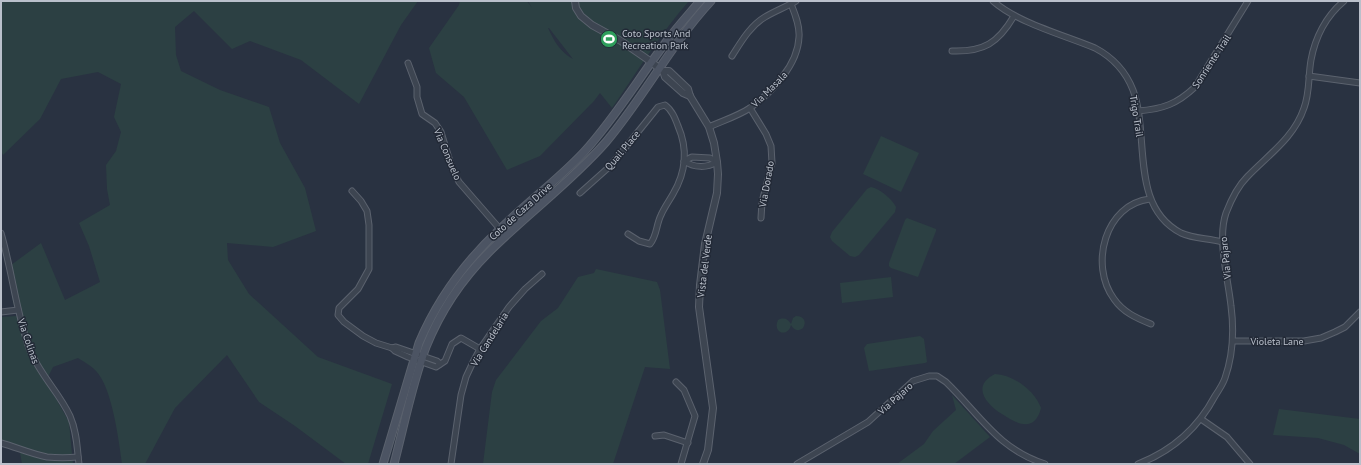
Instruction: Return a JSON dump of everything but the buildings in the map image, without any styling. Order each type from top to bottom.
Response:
[{"type":"main road","name":"Coto de Caza Drive","points":[[383,464],[414,357],[426,327],[446,291],[464,267],[500,229],[582,153],[601,133],[622,106],[668,39],[700,1]]},
{"type":"main road","name":"Coto de Caza Drive","points":[[394,464],[409,404],[428,343],[456,292],[478,264],[506,236],[560,188],[606,142],[661,69],[681,37],[711,1]]},
{"type":"street","name":"Vista del Verde","points":[[575,1],[576,8],[581,16],[592,25],[621,41],[652,62],[661,69],[665,77],[690,96],[704,116],[714,143],[718,174],[717,193],[705,244],[700,285],[700,315],[713,408],[708,450],[703,464]]},
{"type":"street","points":[[732,56],[754,26],[763,18],[796,1]]},
{"type":"street","name":"Trigo Trail","points":[[993,1],[1014,16],[1078,41],[1104,53],[1114,62],[1129,80],[1133,90],[1138,111],[1145,176],[1150,199],[1155,209],[1176,230],[1191,237],[1222,242]]},
{"type":"street","name":"Sonriente Trail","points":[[1138,111],[1165,107],[1186,96],[1195,86],[1248,1]]},
{"type":"street","name":"Via Pajaro","points":[[1138,464],[1154,458],[1170,448],[1186,435],[1201,419],[1225,379],[1233,341],[1231,308],[1222,242],[1222,227],[1225,215],[1237,190],[1246,178],[1287,139],[1298,123],[1308,93],[1314,46],[1327,20],[1344,1]]},
{"type":"street","name":"Via Masala","points":[[709,127],[750,108],[779,80],[789,68],[796,56],[800,35],[791,4]]},
{"type":"street","points":[[952,51],[975,50],[987,45],[1006,29],[1014,16]]},
{"type":"street","name":"Via Consuelo","points":[[408,63],[417,87],[417,97],[422,114],[435,123],[441,132],[452,168],[459,182],[506,236]]},
{"type":"street","points":[[1309,76],[1360,83]]},
{"type":"street","name":"Quail Place","points":[[580,193],[608,168],[661,105],[665,105],[672,112],[682,136],[684,161]]},
{"type":"street","name":"Via Dorado","points":[[750,108],[766,134],[771,146],[772,163],[762,202],[761,218]]},
{"type":"street","points":[[684,161],[692,158],[710,158],[717,162]]},
{"type":"street","points":[[684,161],[691,166],[710,166],[717,162]]},
{"type":"street","points":[[628,234],[639,241],[650,244],[655,238],[661,216],[680,182],[684,161]]},
{"type":"street","points":[[352,191],[367,211],[370,225],[369,269],[358,290],[339,308],[338,315],[344,322],[363,336],[392,348],[396,347],[436,367],[445,361],[452,344],[461,338],[480,349]]},
{"type":"street","points":[[1150,199],[1136,202],[1112,223],[1106,237],[1102,253],[1102,269],[1106,286],[1114,299],[1131,315],[1151,324]]},
{"type":"street","name":"Via Colinas","points":[[1,233],[18,310],[30,349],[36,363],[70,416],[78,442],[79,464]]},
{"type":"street","name":"Via Candelaria","points":[[451,464],[461,395],[466,377],[480,349],[509,307],[525,289],[542,274]]},
{"type":"street","points":[[1,312],[18,310]]},
{"type":"street","name":"Violeta Lane","points":[[1233,341],[1304,342],[1321,338],[1345,327],[1360,312]]},
{"type":"street","name":"Via Pajaro","points":[[797,464],[868,422],[913,381],[929,376],[937,376],[946,382],[1005,444],[1020,454],[1046,464]]},
{"type":"street","points":[[676,382],[684,390],[695,416],[681,464]]},
{"type":"street","points":[[1201,419],[1227,438],[1250,464]]},
{"type":"street","points":[[655,436],[664,435],[688,443]]},
{"type":"street","points":[[1,443],[23,451],[46,456],[62,458],[78,457]]},
{"type":"green space","points":[[1,1],[418,1],[401,25],[359,104],[301,60],[250,41],[232,49],[194,11],[175,27],[176,55],[181,71],[220,90],[269,107],[280,143],[305,188],[316,231],[273,247],[227,243],[228,260],[249,294],[318,357],[392,384],[368,464],[346,464],[295,426],[259,402],[227,355],[175,408],[145,464],[122,464],[114,415],[102,379],[96,371],[78,358],[53,367],[46,381],[69,422],[73,464],[22,464],[19,447],[1,441],[1,317],[17,316],[7,268],[41,243],[65,300],[100,282],[89,246],[79,223],[110,205],[107,189],[106,165],[116,151],[121,132],[114,117],[121,84],[98,72],[61,79],[40,119],[3,155],[1,151]]},
{"type":"green space","points":[[460,1],[527,1],[532,8],[528,1],[689,1],[658,40],[612,108],[600,93],[540,156],[507,170],[464,97],[436,73],[429,48],[459,5]],"holes":[[[549,28],[573,59],[564,53],[558,46],[550,33]]]},
{"type":"green space","points":[[881,136],[919,153],[901,192],[863,174]]},
{"type":"green space","points":[[871,187],[882,192],[889,198],[896,207],[895,212],[859,255],[855,257],[850,256],[832,241],[830,237],[832,232],[867,189]]},
{"type":"green space","points":[[907,218],[936,229],[918,277],[889,266]]},
{"type":"green space","points":[[596,269],[657,282],[660,290],[670,369],[645,367],[613,464],[483,464],[492,392],[496,380],[541,321],[558,308],[578,277],[594,273]]},
{"type":"green space","points":[[891,277],[893,297],[842,303],[840,283]]},
{"type":"green space","points":[[796,316],[803,318],[805,324],[803,328],[796,330],[791,325],[787,332],[784,333],[779,331],[777,328],[778,320],[786,319],[791,324],[793,318]]},
{"type":"green space","points":[[920,336],[924,339],[927,362],[869,371],[864,348],[867,344]]},
{"type":"green space","points":[[995,374],[1009,377],[1023,385],[1034,396],[1041,408],[1034,421],[1030,424],[1025,424],[1014,421],[996,410],[986,400],[982,389],[988,379]]},
{"type":"green space","points":[[952,395],[990,437],[954,464],[897,464],[924,444],[933,431],[956,410]]},
{"type":"green space","points":[[1279,409],[1360,419],[1360,454],[1344,445],[1318,438],[1273,435]]},
{"type":"place","name":"Coto Sports And Recreation Park","points":[[609,39]]}]
